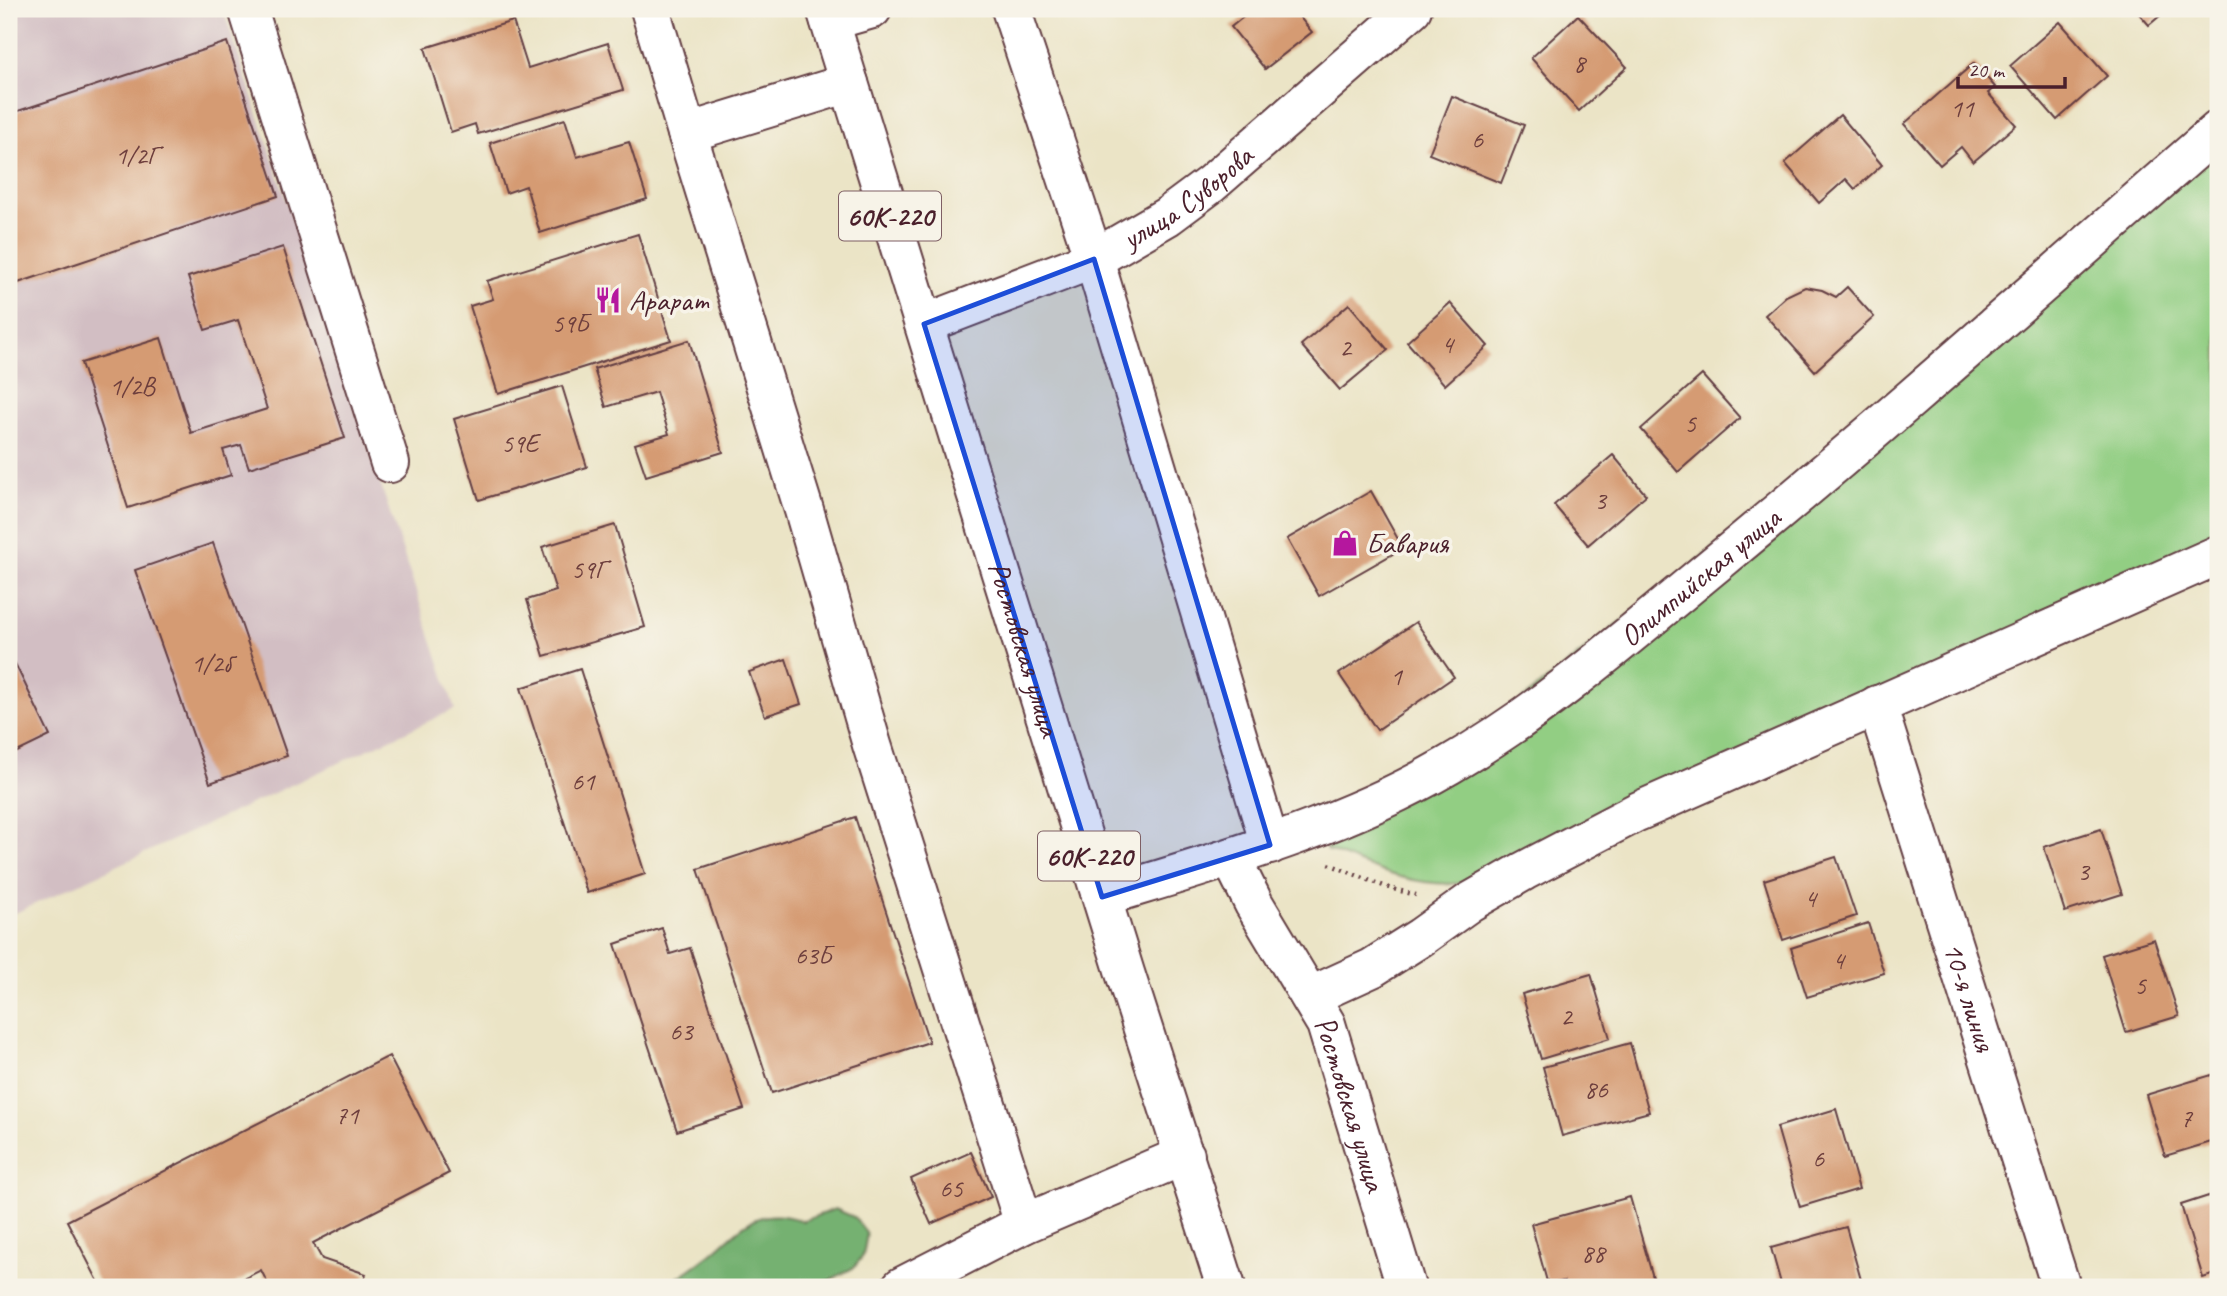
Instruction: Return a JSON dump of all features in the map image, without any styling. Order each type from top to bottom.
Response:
[{"type":"street","points":[[248,9],[390,463]]},
{"type":"street","points":[[650,9],[804,510],[872,746],[1024,1224]]},
{"type":"street","points":[[828,15],[872,9]]},
{"type":"street","points":[[1011,9],[1094,259],[1275,843]]},
{"type":"street","name":"улица Суворова","points":[[924,324],[1094,259],[1168,216],[1211,184],[1412,9]]},
{"type":"street","name":"Ростовская улица","points":[[828,15],[1226,1287]]},
{"type":"street","points":[[687,132],[849,83]]},
{"type":"street","name":"Олимпийская улица","points":[[1102,897],[1275,843],[1395,794],[1449,765],[1513,725],[1609,652],[1772,517],[2218,130]]},
{"type":"street","points":[[1311,996],[1372,968],[1470,902],[1637,813],[2218,555]]},
{"type":"street","name":"10-я линия","points":[[1877,705],[2061,1287]]},
{"type":"street","name":"Ростовская улица","points":[[1231,858],[1254,904],[1326,1024],[1406,1287]]},
{"type":"street","points":[[901,1287],[1024,1224],[1185,1155]]},
{"type":"path","points":[[1275,843],[1386,887],[1422,897],[1470,902]]},
{"type":"highlighted area","points":[[1094,259],[1270,845],[1102,897],[924,324]]},
{"type":"shaded area","points":[[9,9],[223,9],[455,709],[9,916]]},
{"type":"green space","points":[[2218,149],[2218,539],[1464,883],[1411,880],[1327,850],[1325,837],[1388,806]]},
{"type":"green space","points":[[835,1209],[854,1217],[867,1234],[863,1256],[853,1268],[817,1287],[664,1287],[753,1220],[775,1215],[803,1221]]},
{"type":"building","points":[[1253,9],[1293,9],[1312,32],[1265,69],[1231,27]]},
{"type":"building","points":[[2135,9],[2168,9],[2149,25]]},
{"type":"building","points":[[1578,15],[1627,67],[1579,111],[1531,58]]},
{"type":"building","points":[[513,21],[528,68],[608,43],[623,90],[478,134],[475,124],[451,132],[425,48]]},
{"type":"building","points":[[2060,22],[2107,76],[2057,120],[2010,66]]},
{"type":"building","points":[[227,42],[278,196],[9,286],[9,114]]},
{"type":"building","points":[[1974,63],[1995,87],[1988,93],[2016,125],[1973,162],[1961,147],[1940,165],[1904,124]]},
{"type":"building","points":[[1452,96],[1524,125],[1501,183],[1429,154]]},
{"type":"building","points":[[1840,115],[1882,165],[1855,189],[1846,179],[1819,203],[1785,163]]},
{"type":"building","points":[[565,119],[577,157],[629,142],[647,199],[540,233],[526,186],[506,193],[490,143]]},
{"type":"building","points":[[638,234],[671,340],[498,394],[470,306],[493,299],[487,281]]},
{"type":"building","points":[[283,247],[345,438],[249,468],[241,445],[223,450],[231,475],[128,508],[81,363],[161,338],[191,433],[267,409],[238,320],[205,330],[188,277]]},
{"type":"building","points":[[1805,287],[1822,290],[1836,297],[1847,287],[1874,317],[1815,371],[1765,315],[1786,296]]},
{"type":"building","points":[[1450,303],[1488,346],[1445,385],[1407,342]]},
{"type":"building","points":[[1349,304],[1388,350],[1340,390],[1301,345]]},
{"type":"building","points":[[689,340],[723,452],[646,476],[635,444],[669,434],[656,392],[606,407],[594,369]]},
{"type":"building","points":[[1702,375],[1740,418],[1678,472],[1641,429]]},
{"type":"building","points":[[562,386],[587,467],[479,500],[454,419]]},
{"type":"building","points":[[1613,455],[1646,495],[1588,545],[1554,505]]},
{"type":"building","name":"Бавария","points":[[1371,491],[1403,548],[1319,596],[1287,539]]},
{"type":"building","points":[[615,525],[645,627],[544,656],[527,600],[556,591],[542,547]]},
{"type":"building","points":[[213,543],[287,756],[210,783],[135,570]]},
{"type":"building","points":[[1416,622],[1454,677],[1377,730],[1339,674]]},
{"type":"building","points":[[9,651],[50,736],[9,756]]},
{"type":"building","points":[[786,659],[801,704],[765,716],[749,672]]},
{"type":"building","points":[[580,669],[645,874],[587,893],[521,688]]},
{"type":"building","points":[[855,817],[929,1042],[772,1093],[698,869]]},
{"type":"building","points":[[2101,829],[2122,894],[2065,912],[2044,847]]},
{"type":"building","points":[[1836,857],[1856,916],[1783,940],[1764,880]]},
{"type":"building","points":[[1868,923],[1884,973],[1807,997],[1791,948]]},
{"type":"building","points":[[662,928],[670,954],[690,948],[744,1109],[677,1131],[615,944]]},
{"type":"building","points":[[2154,939],[2179,1016],[2126,1032],[2102,955]]},
{"type":"building","points":[[1591,974],[1610,1038],[1541,1059],[1522,994]]},
{"type":"building","points":[[1630,1043],[1649,1112],[1562,1136],[1543,1067]]},
{"type":"building","points":[[389,1056],[449,1173],[313,1243],[322,1259],[366,1274],[362,1287],[267,1287],[261,1270],[227,1287],[101,1287],[67,1221]]},
{"type":"building","points":[[2218,1073],[2218,1140],[2165,1156],[2146,1095]]},
{"type":"building","points":[[1836,1109],[1859,1189],[1800,1207],[1777,1127]]},
{"type":"building","points":[[971,1152],[991,1197],[931,1224],[911,1179]]},
{"type":"building","points":[[2218,1193],[2218,1273],[2203,1278],[2181,1205]]},
{"type":"building","points":[[1630,1197],[1654,1281],[1633,1287],[1566,1287],[1564,1281],[1548,1285],[1531,1224]]},
{"type":"building","points":[[1846,1227],[1863,1287],[1782,1287],[1771,1248]]},
{"type":"place","name":"Арарат","points":[[608,300]]},
{"type":"place","name":"Бавария","points":[[1345,543]]}]
